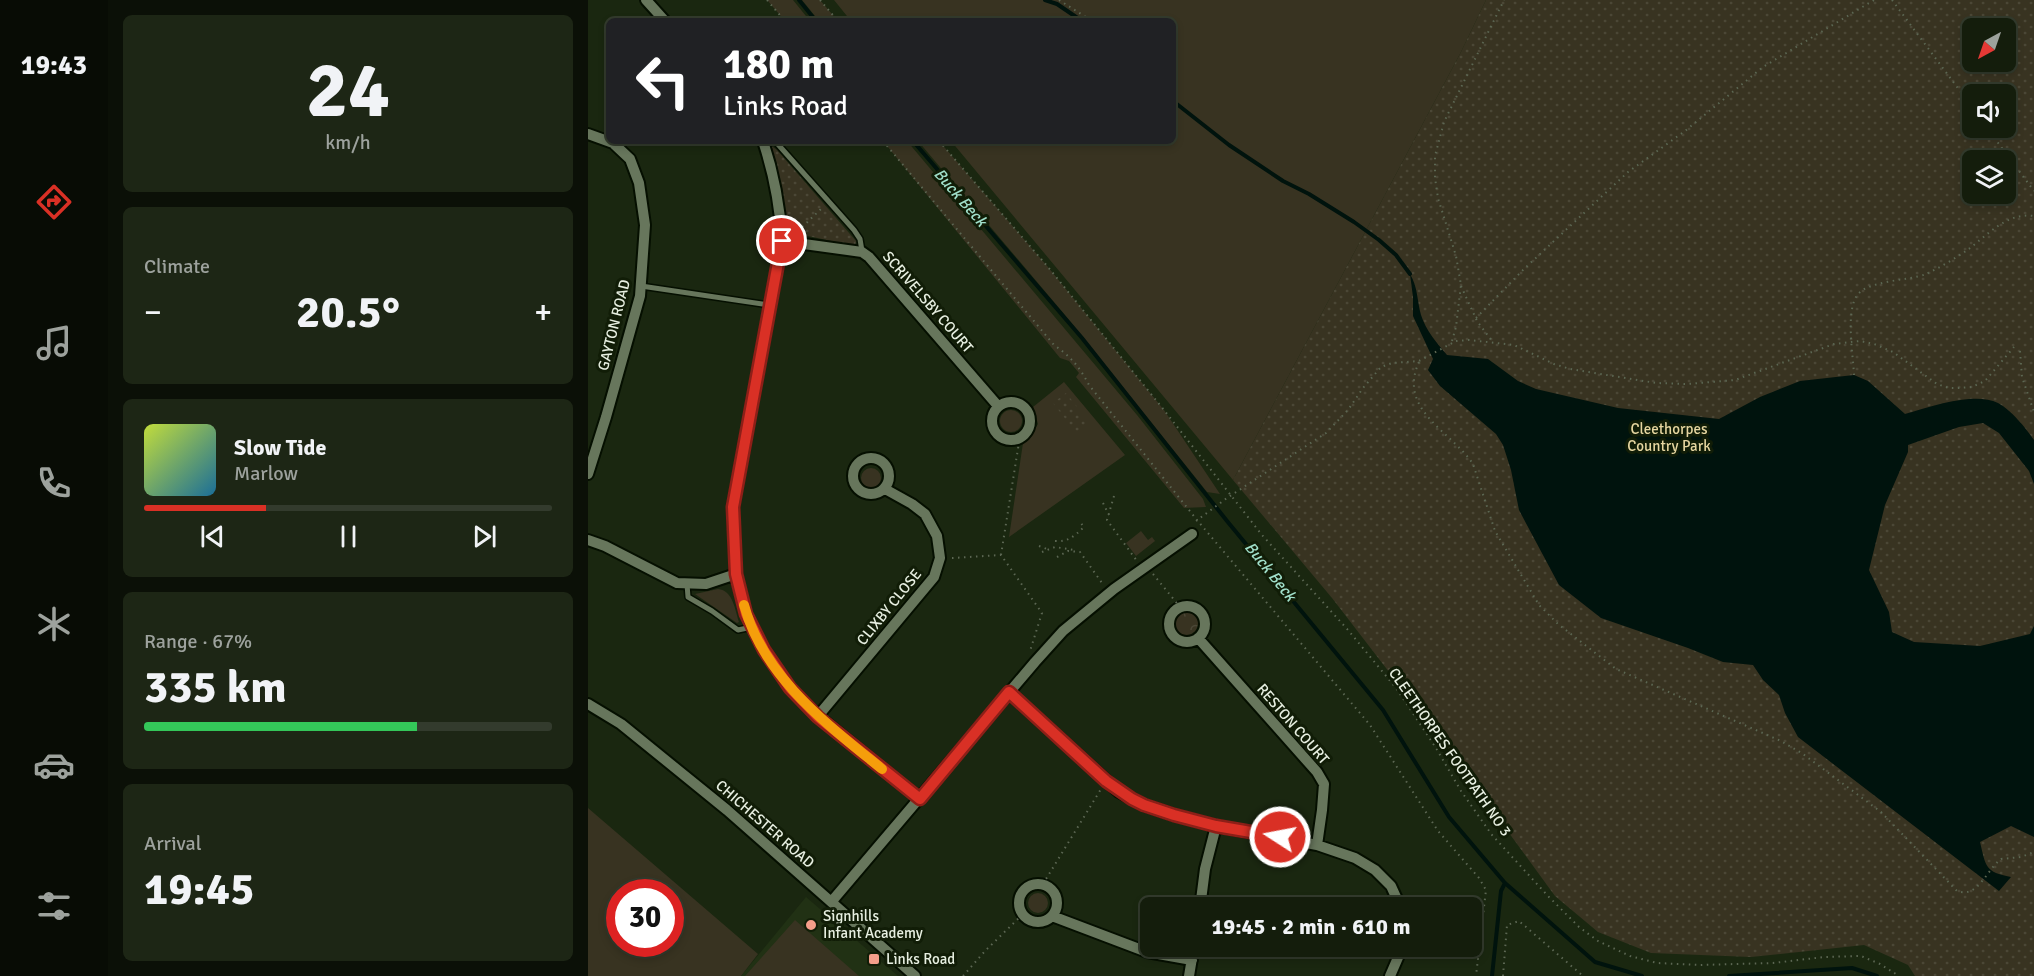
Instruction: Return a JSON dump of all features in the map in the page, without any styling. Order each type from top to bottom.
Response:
[{"type":"street","points":[[646,0],[662,18]]},
{"type":"street","name":"GAYTON ROAD","points":[[588,134],[606,140]]},
{"type":"street","name":"GAYTON ROAD","points":[[588,474],[640,296],[645,225],[639,183],[630,159],[615,144]]},
{"type":"street","points":[[764,144],[773,172],[785,242],[733,507],[736,574],[746,614],[752,627],[764,650],[790,688],[818,717],[920,799]]},
{"type":"street","name":"SCRIVELSBY COURT","points":[[785,242],[862,252],[869,257],[998,406]]},
{"type":"street","points":[[1007,402],[1017,403],[1025,408],[1030,417],[1029,428],[1014,440],[1004,439],[996,433],[992,424],[993,415],[998,406],[1007,402]]},
{"type":"street","points":[[885,489],[925,514],[937,536],[940,558]]},
{"type":"street","points":[[832,901],[1063,631],[1108,593],[1192,534]]},
{"type":"street","points":[[588,540],[605,546],[677,583],[706,584],[736,574]]},
{"type":"street","name":"CLIXBY CLOSE","points":[[818,717],[934,577],[940,558]]},
{"type":"street","points":[[1180,607],[1194,607],[1200,611],[1205,625],[1198,638],[1192,641],[1177,639],[1169,626],[1173,612],[1180,607]]},
{"type":"street","name":"RESTON COURT","points":[[1198,638],[1317,772],[1323,784],[1317,845]]},
{"type":"street","points":[[1009,692],[1119,792],[1144,805],[1216,826],[1317,845],[1355,858],[1375,870],[1391,886],[1396,897]]},
{"type":"street","name":"CHICHESTER ROAD","points":[[588,704],[621,724],[718,802],[915,976]]},
{"type":"street","points":[[1201,897],[1205,869],[1216,826]]},
{"type":"street","points":[[1032,884],[1043,884],[1054,891],[1057,908],[1052,916],[1045,921],[1036,922],[1022,915],[1018,900],[1025,887],[1032,884]]},
{"type":"street","points":[[1052,916],[1147,952],[1192,960]]},
{"type":"street","points":[[1190,976],[1192,957]]},
{"type":"street","points":[[1390,976],[1398,957]]},
{"type":"lane","points":[[778,144],[860,239],[862,252]]},
{"type":"lane","points":[[640,286],[771,305]]},
{"type":"lane","points":[[687,583],[688,597],[738,630],[752,627]]},
{"type":"path","points":[[767,0],[782,18]]},
{"type":"path","points":[[820,0],[835,18]]},
{"type":"path","points":[[1059,0],[1087,18]]},
{"type":"path","points":[[1494,342],[1476,318],[1461,285],[1456,256],[1438,198],[1435,156],[1444,122],[1504,0]]},
{"type":"path","points":[[1476,318],[1524,269],[1628,172],[1685,131],[1763,67],[1874,0]]},
{"type":"path","points":[[1892,0],[1962,94]]},
{"type":"path","points":[[1995,138],[2034,191]]},
{"type":"path","points":[[886,144],[1054,345],[1071,358],[1089,385],[1197,520],[1370,725],[1438,831],[1479,878],[1486,890],[1476,976]]},
{"type":"path","name":"CLEETHORPES FOOTPATH NO 3","points":[[942,144],[1055,276],[1262,535],[1348,630],[1396,688],[1436,748],[1461,791],[1492,835],[1579,927],[1598,941],[1630,956],[1657,963],[1700,965],[1773,963],[1824,957],[1861,956],[1899,976]]},
{"type":"path","points":[[785,242],[828,201]]},
{"type":"path","points":[[1854,375],[1852,312],[1855,299],[1860,292],[1870,287],[1925,274],[1965,252],[2007,220],[2018,216],[2034,216]]},
{"type":"path","points":[[1450,344],[1456,327],[1461,285]]},
{"type":"path","points":[[1205,515],[1326,433],[1344,416],[1381,367],[1392,363],[1419,361],[1445,346],[1463,340],[1518,346],[1554,364],[1570,369],[1656,383],[1687,384],[1735,380],[1834,344],[1852,341],[1867,342],[1886,348],[1937,384],[1953,388],[1972,387],[1985,381],[2013,347]]},
{"type":"path","points":[[2020,351],[2022,377],[2034,412]]},
{"type":"path","points":[[1419,361],[1413,387],[1419,404],[1447,438],[1471,460],[1495,531],[1535,599],[1546,612],[1616,669],[1763,733],[1803,754],[1881,812],[1957,891],[1970,892],[2001,859],[2021,857],[2034,852]]},
{"type":"path","points":[[1020,436],[1000,555],[1042,613],[1030,651],[1035,662]]},
{"type":"path","points":[[1114,496],[1107,520],[1144,567],[1180,607]]},
{"type":"path","points":[[1103,503],[1109,515]]},
{"type":"path","points":[[1055,547],[1054,540],[1065,542],[1084,527],[1080,522]]},
{"type":"path","points":[[1039,546],[1047,549]]},
{"type":"path","points":[[1042,552],[1055,547],[1080,552],[1108,593]]},
{"type":"path","points":[[1057,557],[1068,551],[1076,551]]},
{"type":"path","points":[[940,558],[1000,555]]},
{"type":"path","points":[[1043,884],[1106,781]]},
{"type":"path","points":[[963,976],[1022,915]]},
{"type":"path","points":[[1503,976],[1507,926],[1519,921],[1583,976]]},
{"type":"shaded area","points":[[1410,274],[1415,284],[1423,321],[1447,355],[1488,359],[1518,381],[1536,389],[1618,408],[1719,419],[1760,397],[1800,381],[1854,375],[1868,381],[1905,414],[1952,401],[1977,399],[1998,403],[2018,420],[2034,440],[2034,484],[2029,471],[1999,433],[1983,423],[1959,427],[1908,445],[1908,452],[1885,505],[1869,570],[1889,612],[1892,632],[1914,642],[1980,646],[2030,634],[2034,626],[2034,837],[2011,826],[1980,842],[1988,867],[1996,873],[2011,877],[1999,891],[1798,737],[1785,713],[1779,695],[1763,680],[1753,665],[1723,662],[1601,618],[1559,585],[1519,510],[1503,445],[1496,434],[1440,386],[1428,370],[1433,359],[1413,316]]},
{"type":"shaded area","name":"Signhills Infant Academy","points":[[806,897],[898,976],[741,976]]},
{"type":"green space","points":[[767,0],[793,0],[808,18],[782,18]]},
{"type":"green space","points":[[802,0],[820,0],[835,18],[817,18]]},
{"type":"green space","points":[[834,0],[1486,0],[1461,52],[1233,480],[953,144],[1176,144],[1176,18],[849,18]]},
{"type":"green space","name":"Cleethorpes Country Park","points":[[1486,0],[2034,0],[2034,976],[1915,976],[1908,965],[1864,945],[1751,957],[1651,953],[1598,932],[1555,896],[1433,729],[1332,598],[1233,480],[1461,52]]},
{"type":"green space","points":[[885,144],[910,144],[1137,415],[1203,499],[1206,507],[1184,508],[1076,377],[1079,373],[1069,361],[1060,358]]},
{"type":"green space","points":[[921,144],[942,144],[1048,267],[1164,410],[1220,494],[1207,492],[1064,314]]},
{"type":"green space","points":[[770,147],[777,150],[856,241],[855,246],[794,233],[787,225],[781,183]]},
{"type":"green space","points":[[1064,382],[1125,455],[1009,537],[1023,443],[1038,424],[1033,407]]},
{"type":"green space","points":[[1066,393],[1091,424],[1078,435],[1053,403]]},
{"type":"green space","points":[[1011,410],[1019,413],[1022,421],[1019,429],[1011,432],[1003,429],[1000,421],[1003,413]]},
{"type":"green space","points":[[867,468],[875,468],[881,474],[881,482],[875,488],[867,488],[861,482],[861,474]]},
{"type":"green space","points":[[1141,531],[1148,540],[1152,537],[1155,541],[1136,556],[1126,543]]},
{"type":"green space","points":[[723,590],[730,597],[739,622],[737,623],[695,594]]},
{"type":"green space","points":[[1186,611],[1195,614],[1198,623],[1195,632],[1186,635],[1177,632],[1174,623],[1177,614]]},
{"type":"green space","points":[[588,808],[671,879],[606,879],[606,957],[684,957],[684,890],[758,954],[741,976],[588,976]]},
{"type":"green space","points":[[1034,893],[1042,893],[1048,899],[1048,907],[1042,913],[1034,913],[1028,907],[1028,899]]},
{"type":"green space","points":[[795,920],[859,976],[745,976]]},
{"type":"waterway","name":"Buck Beck","points":[[799,0],[814,18]]},
{"type":"waterway","points":[[1045,0],[1057,4],[1078,18]]},
{"type":"waterway","points":[[1176,103],[1229,145],[1283,181],[1354,222],[1379,240],[1396,255],[1410,274]]},
{"type":"waterway","name":"Buck Beck","points":[[916,144],[1082,338],[1227,521],[1383,710],[1449,817],[1505,883],[1595,962],[1642,976]]},
{"type":"waterway","points":[[1492,976],[1501,891],[1505,883]]},
{"type":"waterway","name":"Buck Beck","points":[[1729,976],[1852,968],[1877,976]]},
{"type":"slow traffic","points":[[744,605],[746,614],[764,650],[790,688],[818,717],[882,769]]},
{"type":"place","name":"Signhills Infant Academy","points":[[811,925]]},
{"type":"place","name":"Links Road","points":[[874,959]]},
{"type":"route","points":[[782,241],[733,507],[736,574],[746,614],[764,650],[790,688],[818,717],[920,799],[1009,692],[1106,781],[1132,799],[1174,815],[1216,826],[1280,837]]}]
